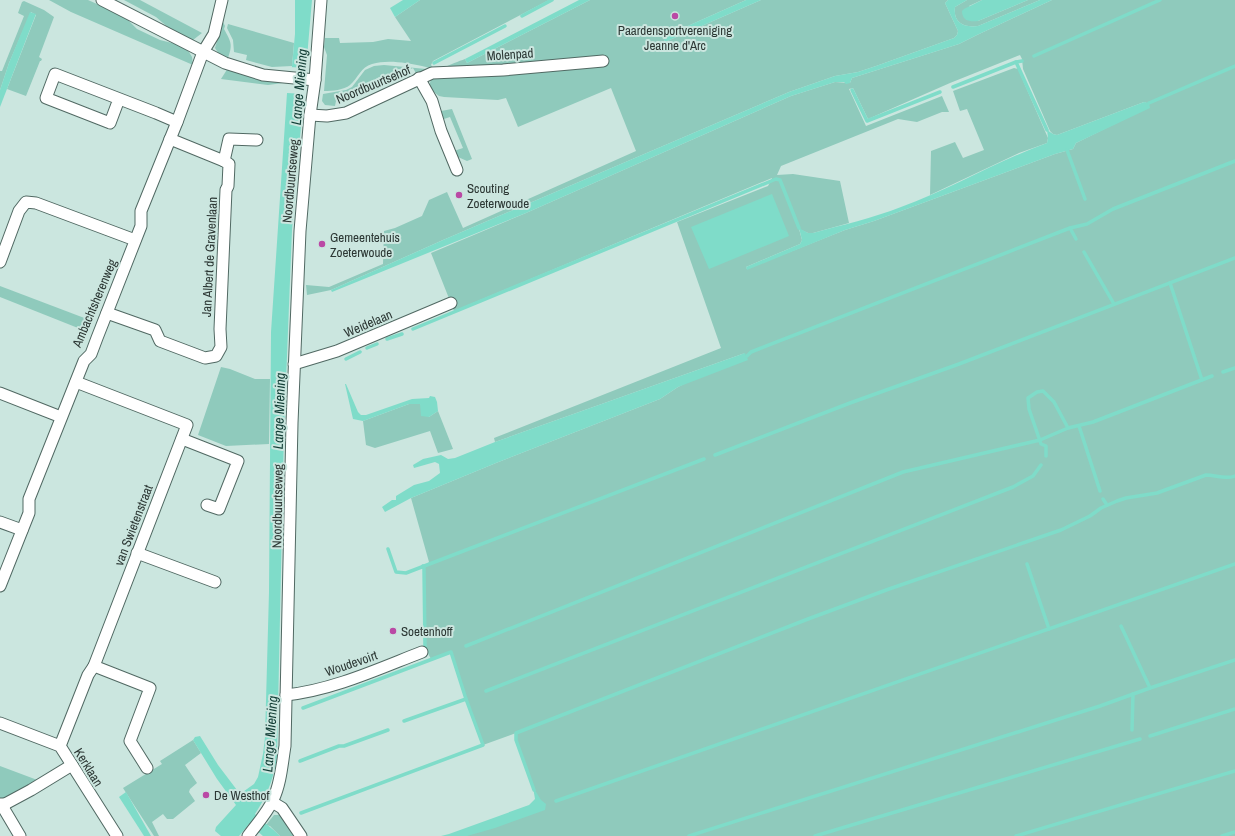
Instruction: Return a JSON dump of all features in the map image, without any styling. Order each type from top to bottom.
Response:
[{"type":"street","points":[[102,0],[225,63],[263,75],[312,80]]},
{"type":"street","name":"Ambachtsherenweg","points":[[0,586],[29,513],[29,499],[84,361],[91,354],[140,226],[142,211],[203,52],[214,34],[222,0]]},
{"type":"street","name":"Noordbuurtseweg","points":[[250,833],[272,802],[280,780],[285,746],[294,364],[300,231],[312,80],[321,0]]},
{"type":"street","name":"Molenpad","points":[[419,78],[432,73],[503,70],[603,60]]},
{"type":"street","points":[[119,99],[110,123],[46,98],[55,74],[119,99],[177,122]]},
{"type":"street","name":"Noordbuurtsehof","points":[[310,115],[327,116],[346,113],[419,78],[432,101],[440,131],[457,170]]},
{"type":"street","points":[[170,139],[224,161]]},
{"type":"street","name":"Jan Albert de Gravenlaan","points":[[107,313],[155,330],[160,340],[205,358],[216,356],[221,347],[220,329],[226,190],[228,186],[228,164],[224,161],[229,139],[257,140]]},
{"type":"street","points":[[0,262],[20,211],[26,202],[36,203],[135,240]]},
{"type":"street","name":"Weidelaan","points":[[294,364],[336,351],[451,302]]},
{"type":"street","name":"van Swietenstraat","points":[[60,746],[88,674],[94,666],[187,425],[76,382]]},
{"type":"street","points":[[0,394],[61,418]]},
{"type":"street","points":[[182,439],[238,461],[219,509],[207,505]]},
{"type":"street","points":[[0,522],[22,530]]},
{"type":"street","points":[[137,553],[215,582]]},
{"type":"street","name":"Woudevoirt","points":[[286,695],[301,693],[356,678],[422,652]]},
{"type":"street","points":[[94,666],[150,688],[130,741],[147,768]]},
{"type":"street","name":"Kerklaan","points":[[0,723],[60,746],[112,834]]},
{"type":"street","points":[[4,812],[31,790],[72,765]]},
{"type":"street","points":[[272,802],[282,808],[301,836]]},
{"type":"street","points":[[4,812],[13,836]]},
{"type":"street","points":[[4,812],[20,836]]},
{"type":"shaded area","points":[[49,0],[88,0],[97,4],[125,17],[137,29],[160,40],[180,45],[189,52],[192,57],[193,65],[71,12]]},
{"type":"shaded area","points":[[124,0],[140,0],[202,33],[193,40],[170,29],[156,17]]},
{"type":"shaded area","points":[[420,0],[549,0],[433,61],[431,65],[434,69],[404,63],[384,62],[372,64],[368,65],[347,87],[338,90],[324,91],[327,55],[324,47],[325,38],[339,38],[340,43],[373,42],[388,39],[411,41],[395,17]]},
{"type":"shaded area","points":[[590,0],[746,0],[663,37],[665,42],[761,0],[948,0],[945,3],[958,31],[954,38],[858,72],[835,76],[789,92],[443,240],[331,290],[307,295],[306,285],[329,287],[383,264],[384,231],[395,228],[422,216],[429,200],[447,192],[463,228],[636,151],[611,88],[518,127],[506,98],[498,100],[444,97],[439,96],[430,89],[432,77],[442,69],[465,59],[467,63]]},
{"type":"shaded area","points":[[967,0],[982,0],[969,6],[978,21],[1028,0],[1040,0],[978,26],[968,26],[958,21],[955,12],[955,7]]},
{"type":"shaded area","points":[[1052,0],[1235,0],[1235,836],[455,836],[539,806],[516,740],[516,733],[483,745],[451,652],[431,659],[425,648],[424,569],[429,562],[411,498],[660,399],[678,387],[745,353],[495,442],[494,438],[721,348],[677,222],[768,186],[772,178],[454,311],[431,253],[526,213],[791,96],[835,82],[850,83],[852,78],[959,44]],"holes":[[[1020,55],[1023,69],[1050,131],[1053,134],[1057,135],[1144,102],[1149,104],[1149,107],[1076,143],[1073,149],[1055,154],[874,221],[845,230],[747,269],[746,267],[800,244],[802,240],[799,229],[808,233],[813,233],[849,223],[840,181],[793,174],[777,175],[781,166],[898,119],[917,122],[942,112],[949,112],[942,96],[866,126],[849,89],[853,88],[868,119],[950,83]]]},
{"type":"shaded area","points":[[24,1],[44,10],[54,17],[39,57],[42,59],[26,96],[7,89],[36,15],[31,12],[9,63],[0,90],[0,71],[2,71],[24,16],[18,13],[22,2]]},
{"type":"shaded area","points":[[223,22],[225,26],[224,29],[230,43],[228,58],[219,54],[215,48]]},
{"type":"shaded area","points":[[228,24],[294,43],[292,66],[272,67],[246,60],[247,55],[234,52],[233,40],[227,28]]},
{"type":"shaded area","points":[[384,65],[426,69],[427,70],[417,75],[413,68],[343,100],[336,101],[335,106],[325,105],[322,101],[323,94],[346,90],[352,87],[365,70],[374,66]]},
{"type":"shaded area","points":[[228,68],[283,83],[268,85],[221,79]]},
{"type":"shaded area","points":[[1014,68],[1018,69],[1048,138],[1047,143],[1019,153],[930,195],[931,151],[955,142],[963,158],[984,150],[967,109],[960,111],[953,91]]},
{"type":"shaded area","points":[[452,109],[472,159],[467,161],[458,157],[454,151],[463,148],[450,117],[441,120],[441,111]]},
{"type":"shaded area","points":[[0,286],[87,319],[83,330],[0,297]]},
{"type":"shaded area","points":[[221,367],[255,379],[270,379],[269,444],[226,446],[198,435]]},
{"type":"shaded area","points":[[409,404],[420,404],[429,417],[438,411],[453,449],[438,453],[430,431],[375,448],[366,445],[363,421]]},
{"type":"shaded area","points":[[193,740],[201,753],[185,765],[197,783],[190,789],[189,792],[195,801],[173,819],[167,819],[163,814],[152,822],[159,836],[154,836],[123,788],[162,764],[160,761]]},
{"type":"shaded area","points":[[0,766],[40,781],[18,790],[0,804]]},
{"type":"shaded area","points":[[274,815],[283,815],[296,836],[280,836],[270,826],[266,825]]},
{"type":"water","name":"Lange Miening","points":[[295,0],[312,0],[292,230],[284,431],[277,756],[274,772],[269,786],[255,814],[280,836],[263,836],[249,824],[239,836],[221,836],[215,831],[216,827],[236,805],[217,779],[193,740],[195,737],[200,736],[218,765],[240,794],[254,784],[258,777],[265,737],[269,592],[271,332],[287,93],[292,66],[295,34]]},
{"type":"water","points":[[403,0],[420,0],[395,17],[390,8]]},
{"type":"water","points":[[579,0],[590,0],[467,63],[465,59]]},
{"type":"water","points":[[746,0],[761,0],[665,42],[663,37]]},
{"type":"water","points":[[948,0],[967,0],[955,7],[956,17],[960,23],[964,25],[978,26],[1040,0],[1052,0],[959,44],[852,78],[850,83],[846,84],[844,82],[835,82],[791,96],[526,213],[332,292],[331,290],[443,240],[789,92],[835,76],[858,72],[954,38],[958,31],[945,3]]},
{"type":"water","points":[[982,0],[1028,0],[978,21],[969,21],[963,17],[962,11],[964,9]]},
{"type":"water","points":[[30,12],[36,14],[0,107],[0,90],[9,63]]},
{"type":"water","points":[[1144,102],[1149,103],[1150,108],[1076,143],[1073,149],[1055,154],[874,221],[845,230],[747,270],[746,267],[800,244],[802,240],[799,228],[808,233],[813,233],[890,211],[920,200],[1010,158],[1047,143],[1047,130],[1057,135]]},
{"type":"water","points":[[772,194],[789,236],[709,269],[691,227]]},
{"type":"water","points":[[745,353],[748,360],[678,387],[660,399],[496,463],[411,498],[385,512],[382,507],[392,500],[396,500],[396,496],[414,485],[429,481],[440,473],[439,464],[435,462],[414,468],[413,465],[423,459],[441,455],[448,459],[455,458],[495,442]]},
{"type":"water","points":[[345,384],[358,412],[361,415],[366,415],[412,399],[429,398],[430,396],[435,397],[438,411],[429,417],[421,416],[420,404],[409,404],[363,421],[353,419]]},
{"type":"water","points":[[533,787],[541,800],[546,804],[545,810],[495,828],[467,836],[441,836],[529,805],[535,799]]},
{"type":"water","points":[[126,792],[151,836],[144,836],[119,797]]},
{"type":"pier","points":[[289,67],[308,68],[305,94],[287,93],[285,95]]},
{"type":"waterway","points":[[522,16],[552,0]]},
{"type":"waterway","points":[[1034,56],[1160,0]]},
{"type":"waterway","points":[[434,63],[505,26]]},
{"type":"waterway","points":[[953,87],[1022,61]]},
{"type":"waterway","points":[[1016,62],[1047,130]]},
{"type":"waterway","points":[[1149,103],[1235,66]]},
{"type":"waterway","points":[[852,90],[867,121],[940,92]]},
{"type":"waterway","points":[[1067,150],[1085,199]]},
{"type":"waterway","points":[[747,356],[751,352],[1070,228],[1087,224],[1113,209],[1235,161]]},
{"type":"waterway","points":[[413,329],[776,179],[780,180],[799,228]]},
{"type":"waterway","points":[[1070,228],[1076,239]]},
{"type":"waterway","points":[[1084,252],[1114,304]]},
{"type":"waterway","points":[[715,455],[850,403],[959,364],[1235,258]]},
{"type":"waterway","points":[[1170,283],[1202,380]]},
{"type":"waterway","points":[[387,339],[402,334]]},
{"type":"waterway","points":[[367,348],[377,344]]},
{"type":"waterway","points":[[346,359],[360,352]]},
{"type":"waterway","points":[[1223,372],[1235,368]]},
{"type":"waterway","points":[[466,646],[903,472],[1040,440],[1068,428],[1093,422],[1212,376]]},
{"type":"waterway","points":[[1046,456],[1046,446],[1041,444],[1029,409],[1028,398],[1037,392],[1043,391],[1054,402],[1068,428]]},
{"type":"waterway","points":[[1079,426],[1100,491]]},
{"type":"waterway","points":[[388,549],[396,572],[406,573],[704,459]]},
{"type":"waterway","points":[[486,691],[1013,487],[1033,476],[1041,465]]},
{"type":"waterway","points":[[534,790],[516,740],[516,733],[808,619],[889,589],[1061,530],[1117,501],[1157,493],[1206,475],[1224,477],[1235,476]]},
{"type":"waterway","points":[[1103,499],[1107,505]]},
{"type":"waterway","points":[[1027,564],[1049,629]]},
{"type":"waterway","points":[[556,801],[1235,564]]},
{"type":"waterway","points":[[423,566],[425,648]]},
{"type":"waterway","points":[[1121,626],[1150,688]]},
{"type":"waterway","points":[[301,813],[483,745],[451,652],[303,708]]},
{"type":"waterway","points":[[689,836],[1100,706],[1235,660]]},
{"type":"waterway","points":[[1132,730],[1133,694]]},
{"type":"waterway","points":[[404,721],[466,699]]},
{"type":"waterway","points":[[1150,736],[1235,709]]},
{"type":"waterway","points":[[300,761],[388,730]]},
{"type":"waterway","points":[[815,836],[1140,739]]},
{"type":"waterway","points":[[1016,836],[1235,771]]},
{"type":"waterway","points":[[1222,836],[1235,832]]},
{"type":"place","name":"Paardensportvereniging Jeanne d'Arc","points":[[675,16]]},
{"type":"place","name":"Scouting Zoeterwoude","points":[[459,195]]},
{"type":"place","name":"Gemeentehuis Zoeterwoude","points":[[322,244]]},
{"type":"place","name":"Soetenhoff","points":[[393,631]]},
{"type":"place","name":"De Westhof","points":[[206,795]]}]
